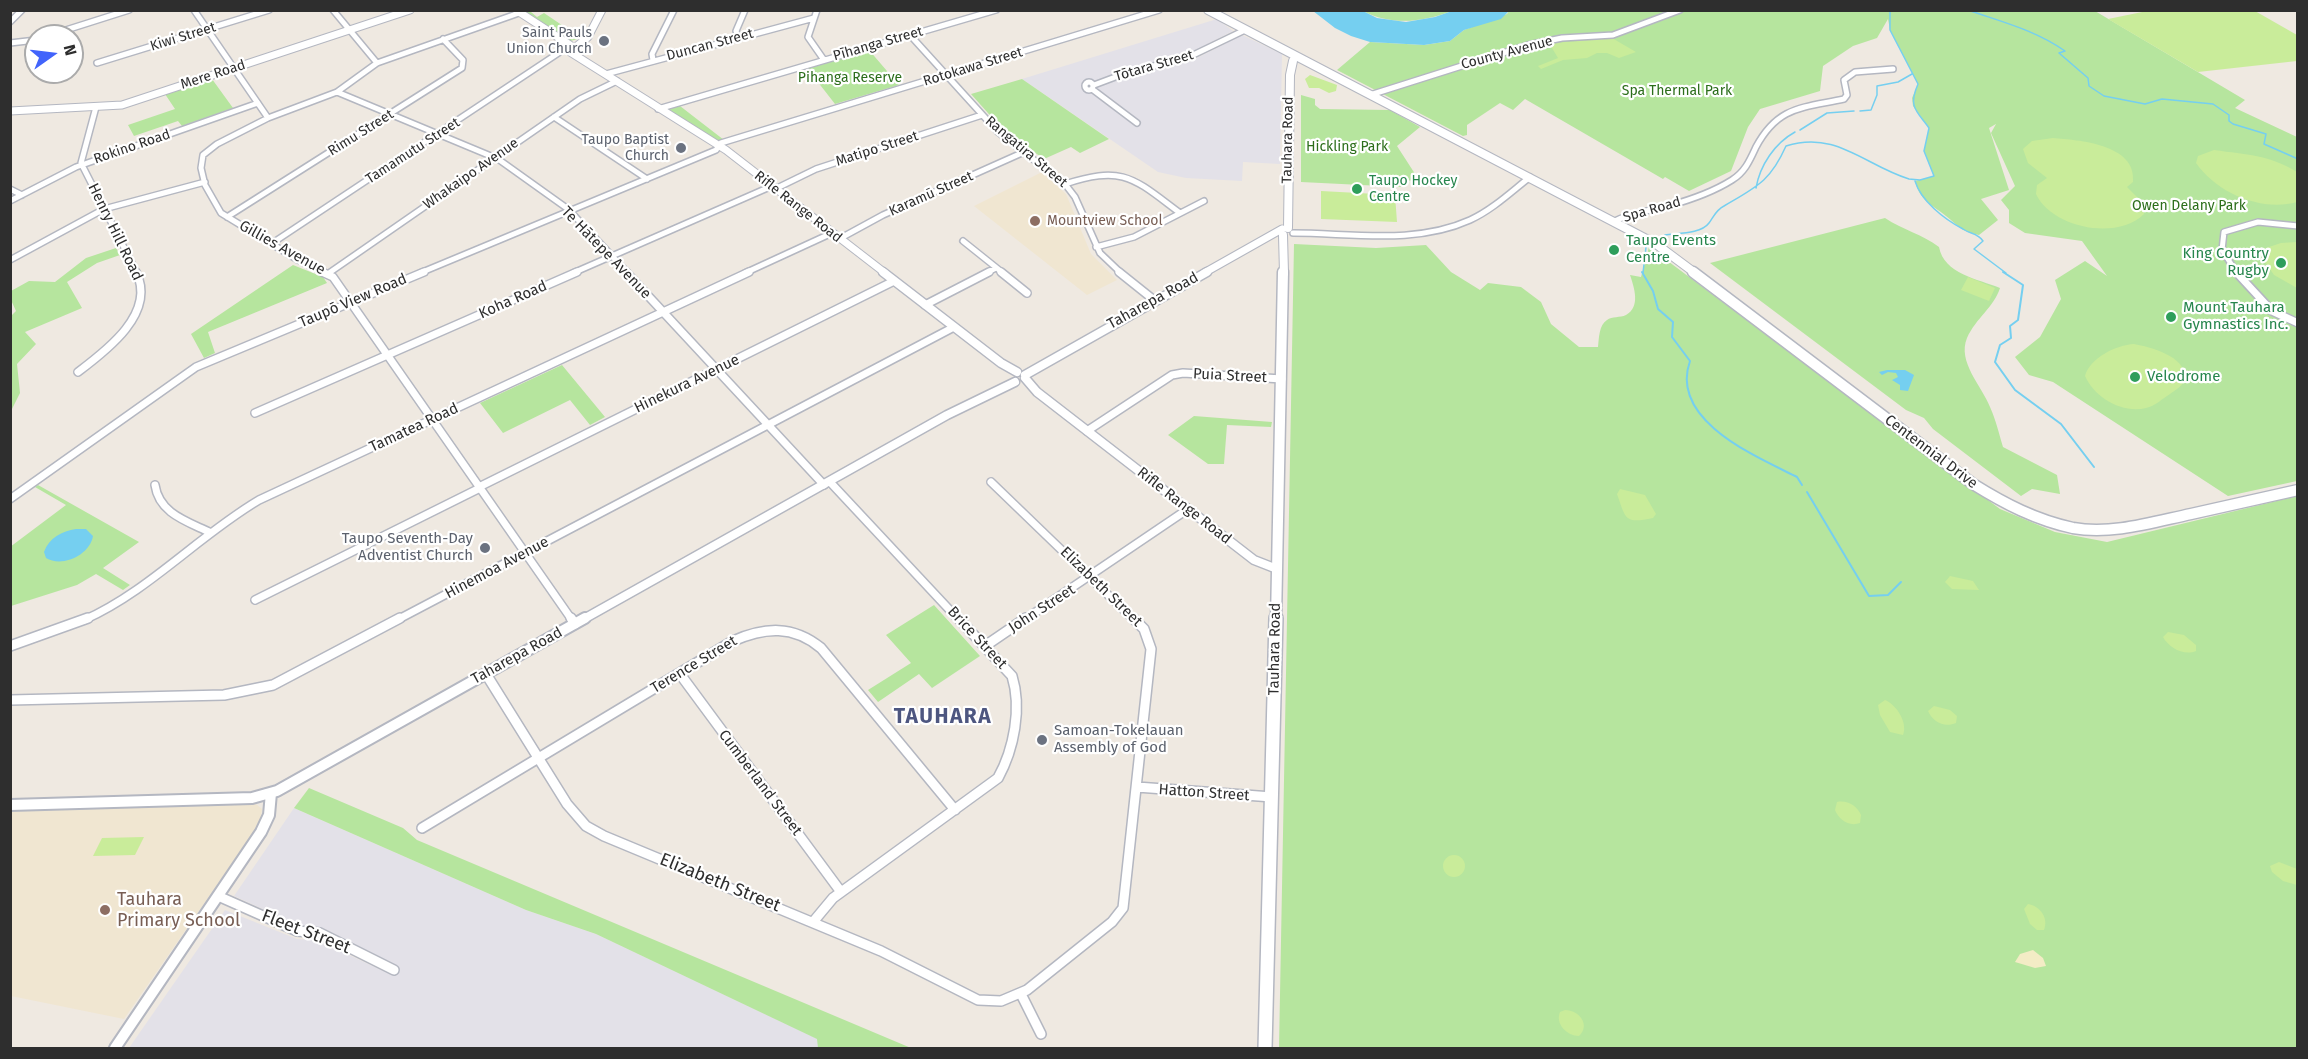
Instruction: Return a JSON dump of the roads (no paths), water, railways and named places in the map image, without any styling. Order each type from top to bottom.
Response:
[{"type":"main road","name":"Spa Road","points":[[1208,10],[1615,221]]},
{"type":"main road","points":[[1288,52],[1293,61]]},
{"type":"main road","name":"Spa Road","points":[[1293,61],[1313,64]]},
{"type":"main road","name":"Tauhara Road","points":[[1265,1048],[1285,249],[1290,75],[1293,61]]},
{"type":"main road","name":"Centennial Drive","points":[[1615,221],[1678,260],[1973,484],[2024,513],[2075,528],[2124,528],[2298,490]]},
{"type":"street","points":[[10,22],[22,10]]},
{"type":"street","points":[[84,24],[129,10]]},
{"type":"street","points":[[194,10],[268,118]]},
{"type":"street","name":"Kiwi Street","points":[[97,63],[269,10]]},
{"type":"street","points":[[333,10],[377,63]]},
{"type":"street","name":"Mere Road","points":[[10,111],[129,103],[410,10]]},
{"type":"street","name":"Tamamutu Street","points":[[272,244],[570,48],[589,34],[602,10]]},
{"type":"street","points":[[653,60],[652,54],[674,10]]},
{"type":"street","points":[[738,37],[736,31],[745,10]]},
{"type":"street","points":[[817,10],[807,38],[824,60]]},
{"type":"street","name":"Pīhanga Street","points":[[657,109],[996,10]]},
{"type":"street","name":"Rotokawa Street","points":[[719,146],[732,140],[1159,10]]},
{"type":"street","name":"County Avenue","points":[[1370,94],[1546,40],[1625,33],[1680,10]]},
{"type":"street","points":[[517,12],[570,48]]},
{"type":"street","name":"Gillies Avenue","points":[[517,12],[377,63],[337,92],[268,118],[217,144],[203,154],[200,161],[205,182],[218,210],[298,260],[329,273],[575,624]]},
{"type":"street","name":"Duncan Street","points":[[606,74],[814,18]]},
{"type":"street","name":"Tōtara Street","points":[[1137,123],[1093,87],[1126,72],[1189,57],[1245,30]]},
{"type":"street","name":"Rangatira Street","points":[[910,35],[998,132],[1065,184],[1078,203],[1096,247],[1114,268],[1155,300]]},
{"type":"street","name":"Rimu Street","points":[[227,217],[464,65],[463,60],[443,39]]},
{"type":"street","name":"Rifle Range Road","points":[[570,48],[657,109],[719,146],[1254,560],[1277,569]]},
{"type":"street","name":"Spa Road","points":[[1615,221],[1626,215],[1668,206],[1734,179],[1744,171],[1764,132],[1776,118],[1796,109],[1844,99],[1847,94],[1844,80],[1851,73],[1893,69]]},
{"type":"street","name":"Whakaipo Avenue","points":[[329,273],[587,94],[617,81]]},
{"type":"street","name":"Te Hātepe Avenue","points":[[337,92],[495,158],[569,211],[768,425],[827,483]]},
{"type":"street","name":"Rokino Road","points":[[10,201],[81,164],[258,103]]},
{"type":"street","name":"Henry Hill Road","points":[[78,372],[122,333],[137,309],[142,293],[140,279],[81,164],[96,107]]},
{"type":"street","name":"Matipo Street","points":[[773,188],[816,169],[982,115]]},
{"type":"street","points":[[554,117],[647,179]]},
{"type":"street","name":"Taupō View Road","points":[[10,499],[196,367],[716,150],[719,146]]},
{"type":"street","name":"Karamū Street","points":[[839,239],[883,216],[1024,152]]},
{"type":"street","points":[[1065,184],[1097,173],[1123,174],[1180,213]]},
{"type":"street","points":[[1286,230],[1390,236],[1441,230],[1477,216],[1530,177]]},
{"type":"street","points":[[10,260],[104,209],[205,182]]},
{"type":"street","name":"Koha Road","points":[[255,413],[773,188]]},
{"type":"street","points":[[10,189],[22,195]]},
{"type":"street","points":[[1096,247],[1134,237],[1204,201]]},
{"type":"street","points":[[2298,226],[2258,222],[2224,232],[2221,238],[2221,249],[2227,260],[2262,301],[2272,311],[2298,323]]},
{"type":"street","name":"Taharepa Road","points":[[10,805],[252,798],[271,793],[1265,238],[1286,230]]},
{"type":"street","name":"Tamatea Road","points":[[10,646],[73,625],[105,610],[209,532],[259,500],[832,233]]},
{"type":"street","points":[[963,241],[1027,293]]},
{"type":"street","points":[[926,306],[996,268]]},
{"type":"street","name":"Hinekura Avenue","points":[[255,600],[894,281]]},
{"type":"street","name":"Hinemoa Avenue","points":[[10,700],[224,695],[261,688],[294,675],[954,327]]},
{"type":"street","name":"Puia Street","points":[[1087,431],[1172,375],[1183,373],[1282,379]]},
{"type":"street","name":"Elizabeth Street","points":[[486,674],[576,816],[595,831],[881,951],[953,990],[978,1000],[1001,1001],[1021,994],[1112,922],[1123,908],[1137,787],[1150,640],[1144,629],[991,482]]},
{"type":"street","name":"Brice Street","points":[[813,922],[824,907],[842,892],[991,785],[1003,771],[1006,761],[1018,690],[1012,676],[985,646],[827,483]]},
{"type":"street","points":[[155,485],[158,502],[167,511],[209,532]]},
{"type":"street","name":"John Street","points":[[985,646],[1091,577],[1188,509]]},
{"type":"street","name":"Terence Street","points":[[422,828],[733,641],[754,632],[785,629],[804,634],[821,648],[955,810]]},
{"type":"street","name":"Cumberland Street","points":[[680,674],[842,892]]},
{"type":"street","name":"Hatton Street","points":[[1137,787],[1272,797]]},
{"type":"street","points":[[115,1048],[266,824],[271,807],[271,793]]},
{"type":"street","name":"Fleet Street","points":[[218,896],[297,931],[320,933],[394,970]]},
{"type":"street","points":[[1021,994],[1041,1034]]},
{"type":"water","points":[[1313,11],[1363,11],[1377,18],[1406,22],[1435,17],[1452,11],[1509,11],[1501,19],[1464,30],[1450,41],[1424,45],[1370,42],[1335,28]]},
{"type":"water","points":[[1905,370],[1914,375],[1908,391],[1900,390],[1900,385],[1892,380],[1898,377],[1896,373],[1888,372],[1882,375],[1879,372]]},
{"type":"water","points":[[86,529],[93,536],[87,549],[67,560],[52,561],[46,558],[44,552],[53,539],[61,533]]},
{"type":"waterway","points":[[1757,185],[1774,168],[1786,146],[1804,142],[1820,142],[1835,146],[1909,179],[1920,180],[1934,176],[1924,151],[1929,128],[1917,112],[1914,103],[1918,84],[1890,30],[1890,10]]},
{"type":"waterway","points":[[1968,10],[2018,27],[2054,44],[2065,51],[2059,53],[2088,78],[2089,86],[2104,96],[2145,104],[2162,99],[2213,104],[2229,115],[2229,121],[2233,124],[2266,134],[2264,144],[2298,159]]},
{"type":"waterway","points":[[1860,111],[1871,110],[1877,95],[1877,86],[1898,82],[1912,74]]},
{"type":"waterway","points":[[1800,130],[1827,113],[1854,111]]},
{"type":"waterway","points":[[1757,185],[1761,171],[1775,148],[1795,132]]},
{"type":"waterway","points":[[1915,181],[1922,196],[1934,209],[1956,225],[1981,238],[1983,241],[1974,249],[2006,273]]},
{"type":"waterway","points":[[1665,235],[1695,231],[1705,227],[1719,209],[1757,185]]},
{"type":"waterway","points":[[1643,273],[1646,247]]},
{"type":"waterway","points":[[1642,272],[1653,291],[1658,309],[1673,322],[1672,337],[1690,361],[1687,382],[1692,401],[1704,418],[1739,447],[1797,477],[1802,485]]},
{"type":"waterway","points":[[2003,272],[2023,285],[2018,320],[2010,326],[2011,338],[2000,345],[1995,362],[2015,390],[2061,424],[2094,467]]},
{"type":"waterway","points":[[1807,492],[1869,596],[1888,595],[1901,582]]},
{"type":"place","name":"Saint Pauls Union Church","points":[[604,41]]},
{"type":"place","name":"Taupo Baptist Church","points":[[681,148]]},
{"type":"place","name":"Taupo Hockey Centre","points":[[1357,189]]},
{"type":"place","name":"Mountview School","points":[[1035,221]]},
{"type":"place","name":"Taupo Events Centre","points":[[1614,250]]},
{"type":"place","name":"King Country Rugby","points":[[2281,263]]},
{"type":"place","name":"Mount Tauhara Gymnastics Inc.","points":[[2171,317]]},
{"type":"place","name":"Velodrome","points":[[2135,377]]},
{"type":"place","name":"Taupo Seventh-Day Adventist Church","points":[[485,548]]},
{"type":"place","name":"Samoan-Tokelauan Assembly of God","points":[[1042,740]]},
{"type":"place","name":"Tauhara Primary School","points":[[105,910]]},
{"type":"district","name":"TAUHARA","points":[[943,717]]},
{"type":"park label","name":"Pihanga Reserve","points":[[850,78]]},
{"type":"park label","name":"Spa Thermal Park","points":[[1677,91]]},
{"type":"park label","name":"Hickling Park","points":[[1347,147]]},
{"type":"park label","name":"Owen Delany Park","points":[[2189,206]]}]
